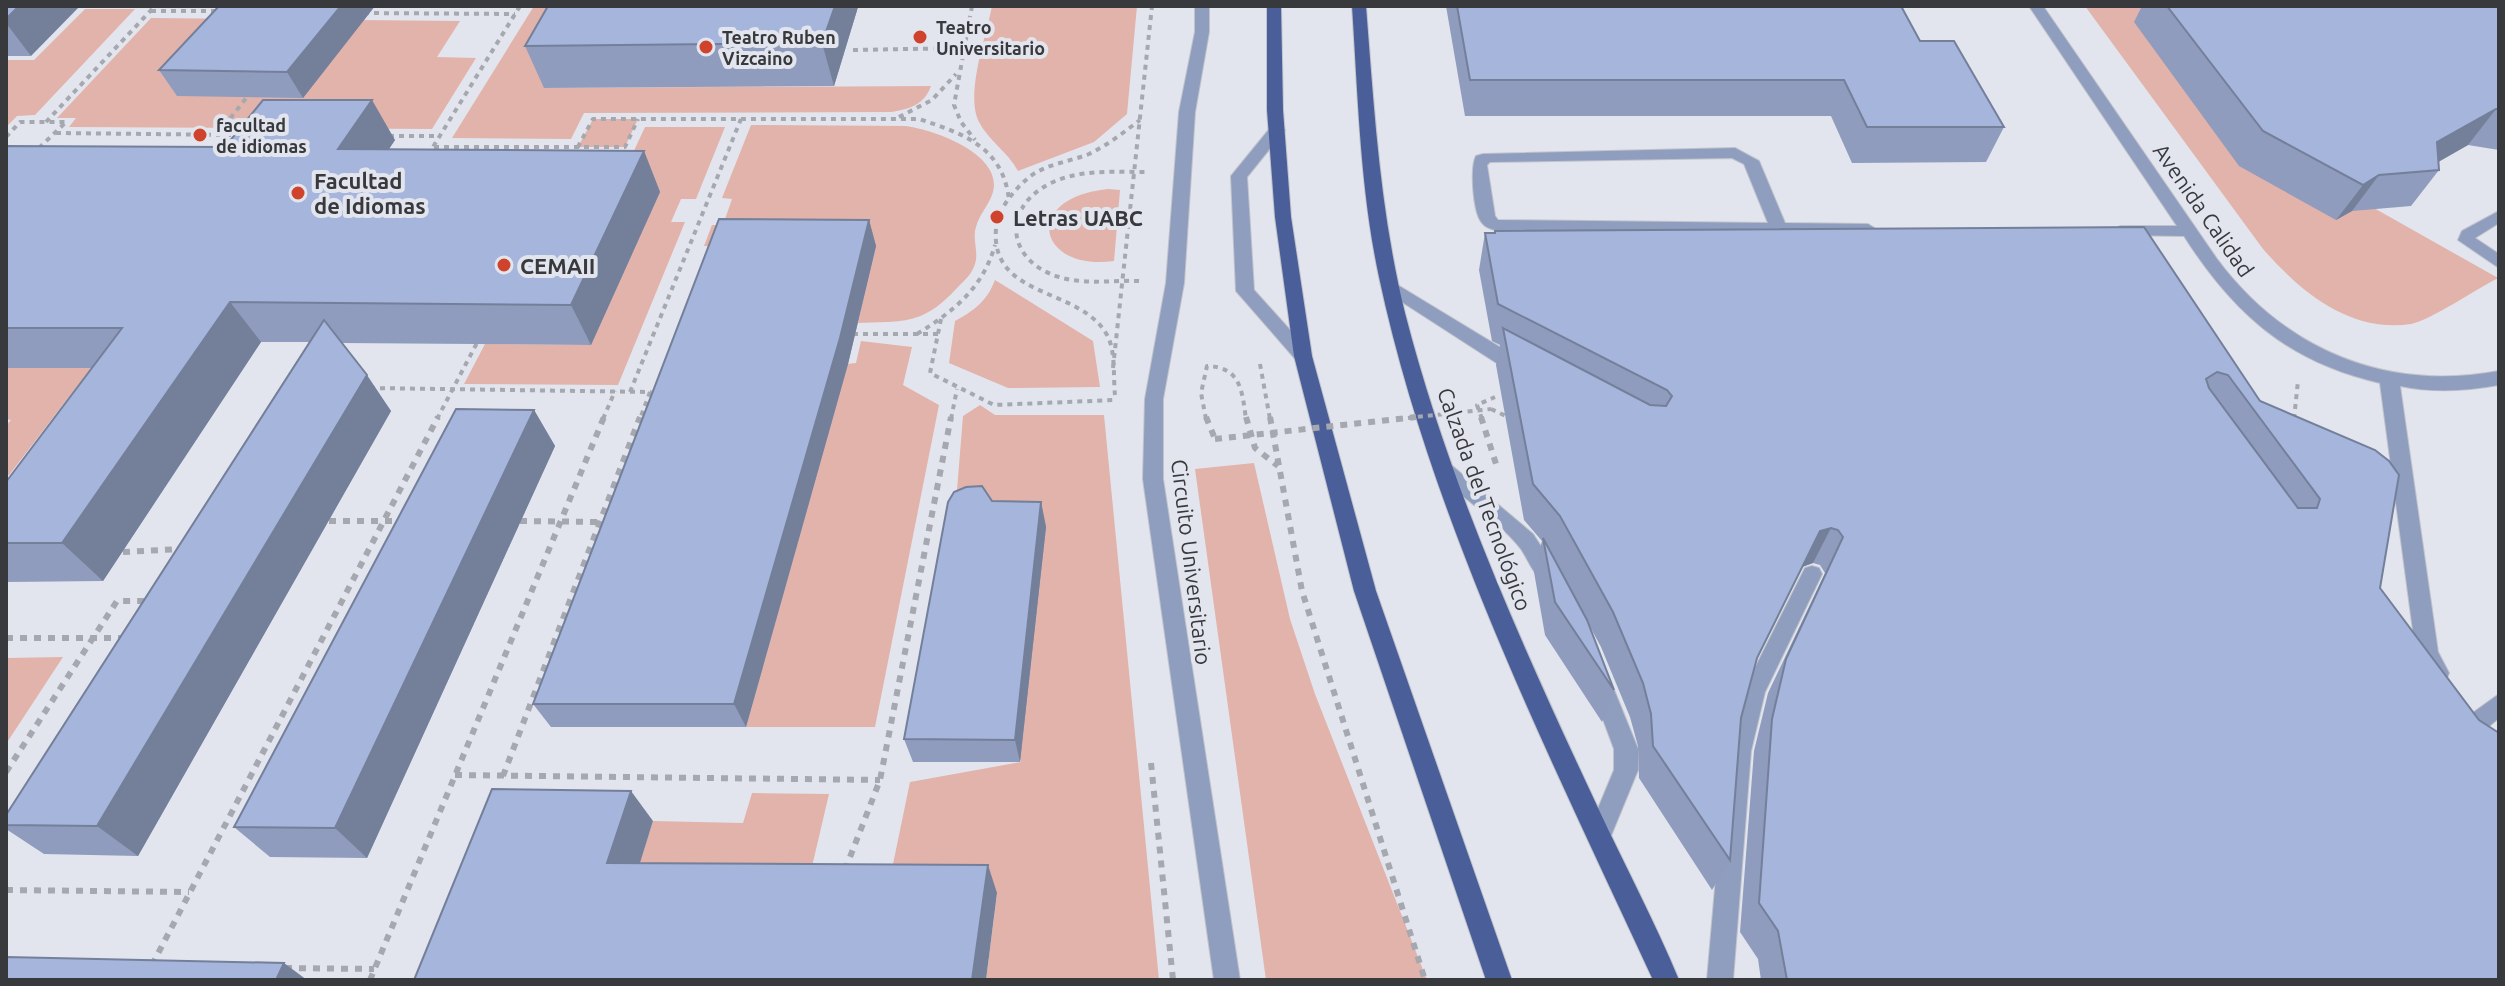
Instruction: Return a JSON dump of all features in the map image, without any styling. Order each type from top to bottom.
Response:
[{"type":"main road","points":[[1274,6],[1283,217],[1303,356],[1365,591],[1499,980]]},
{"type":"main road","name":"Calzada del Tecnológico","points":[[1359,6],[1370,153],[1380,236],[1391,287],[1443,469],[1537,702],[1666,980]]},
{"type":"street","name":"Circuito Universitario","points":[[1202,6],[1202,32],[1187,112],[1175,283],[1154,399],[1153,479],[1227,980]]},
{"type":"street","name":"Avenida Calidad","points":[[2036,6],[2189,231],[2234,293],[2264,322],[2302,345],[2345,365],[2389,378],[2436,385],[2475,384],[2499,378]]},
{"type":"street","points":[[1277,130],[1239,176],[1245,291],[1303,356]]},
{"type":"street","points":[[1779,228],[1751,161],[1735,153],[1489,157],[1482,159],[1479,165],[1487,218],[1493,224],[1779,228],[1886,229]]},
{"type":"street","points":[[2499,216],[2468,235],[2466,240],[2499,262]]},
{"type":"street","points":[[2107,231],[2189,231]]},
{"type":"street","points":[[1391,287],[1530,375]]},
{"type":"street","points":[[2389,378],[2427,653],[2446,688]]},
{"type":"street","points":[[1443,469],[1526,540],[1558,591]]},
{"type":"street","points":[[1720,980],[1743,737],[1754,692],[1812,574]]},
{"type":"street","points":[[1593,666],[1626,749],[1626,770],[1599,835]]},
{"type":"street","points":[[2476,723],[2499,704]]},
{"type":"path","points":[[46,122],[155,6]]},
{"type":"path","points":[[207,11],[212,6]]},
{"type":"path","points":[[445,14],[450,6]]},
{"type":"path","points":[[427,157],[520,6]]},
{"type":"path","points":[[972,6],[954,105],[961,122],[978,144]]},
{"type":"path","points":[[1112,377],[1152,6]]},
{"type":"path","points":[[151,11],[221,11]]},
{"type":"path","points":[[354,13],[515,14]]},
{"type":"path","points":[[853,50],[963,48]]},
{"type":"path","points":[[894,119],[921,110],[936,100],[958,72]]},
{"type":"path","points":[[218,135],[247,97]]},
{"type":"path","points":[[571,160],[593,119],[919,119],[954,130],[997,160],[1009,181],[1009,200]]},
{"type":"path","points":[[433,147],[625,147],[638,119]]},
{"type":"path","points":[[630,392],[741,119]]},
{"type":"path","points":[[1108,335],[1089,317],[1030,287],[1004,267],[992,237],[1000,209],[1033,175],[1051,165],[1099,149],[1140,120]]},
{"type":"path","points":[[6,137],[20,122],[66,122],[42,148],[30,148]]},
{"type":"path","points":[[56,133],[246,135]]},
{"type":"path","points":[[380,136],[440,136]]},
{"type":"path","points":[[1175,283],[1061,278],[1036,266],[1018,248],[1016,225],[1027,202],[1048,184],[1105,170],[1183,171]]},
{"type":"path","points":[[917,334],[961,305],[985,277],[995,243]]},
{"type":"path","points":[[941,319],[930,373],[957,389],[994,405],[1115,400]]},
{"type":"path","points":[[167,966],[151,965],[483,331]]},
{"type":"path","points":[[853,334],[938,334]]},
{"type":"path","points":[[2294,422],[2302,345]]},
{"type":"path","points":[[1259,354],[1302,591],[1425,980]]},
{"type":"path","points":[[1279,467],[1254,447],[1236,377],[1229,367],[1219,364],[1207,366],[1201,375],[1206,424],[1215,439],[1491,409],[1508,418]]},
{"type":"path","points":[[360,388],[650,392],[503,776]]},
{"type":"path","points":[[841,879],[880,780],[957,389]]},
{"type":"path","points":[[370,980],[615,391]]},
{"type":"path","points":[[1499,397],[1491,396],[1477,405],[1501,476]]},
{"type":"path","points":[[329,521],[412,521]]},
{"type":"path","points":[[520,521],[599,522]]},
{"type":"path","points":[[172,562],[187,539]]},
{"type":"path","points":[[123,552],[180,549]]},
{"type":"path","points":[[141,613],[156,588]]},
{"type":"path","points":[[6,772],[117,601],[148,601]]},
{"type":"path","points":[[6,638],[125,638],[133,625]]},
{"type":"path","points":[[455,775],[880,780]]},
{"type":"path","points":[[6,890],[190,892]]},
{"type":"path","points":[[279,968],[374,969]]},
{"type":"shaded area","points":[[534,6],[948,6],[587,9],[545,88],[931,86],[916,105],[891,112],[584,113],[571,139],[452,138]]},
{"type":"shaded area","points":[[992,6],[1137,6],[1127,114],[1094,142],[1018,171],[983,128],[975,111],[975,82]]},
{"type":"shaded area","points":[[2085,6],[2157,6],[2365,203],[2498,278],[2441,311],[2411,324],[2367,322],[2328,306],[2293,280],[2263,249]]},
{"type":"shaded area","points":[[85,9],[135,9],[35,115],[17,116],[6,127],[6,60],[34,60]]},
{"type":"shaded area","points":[[151,18],[460,21],[437,57],[476,58],[432,129],[69,127],[76,118],[57,118]]},
{"type":"shaded area","points":[[593,119],[638,119],[625,147],[578,147]]},
{"type":"shaded area","points":[[751,125],[905,126],[933,132],[965,147],[989,168],[994,181],[992,195],[976,227],[974,268],[945,300],[923,315],[901,321],[858,323],[875,246],[704,246],[712,225],[723,225],[732,199],[722,198]]},
{"type":"shaded area","points":[[645,127],[725,127],[696,199],[681,199],[671,222],[685,222],[618,385],[464,384],[485,344],[591,345],[632,155]]},
{"type":"shaded area","points":[[1108,189],[1120,190],[1114,261],[1088,261],[1069,256],[1056,245],[1050,232],[1051,219],[1061,206],[1080,195]]},
{"type":"shaded area","points":[[995,280],[1093,341],[1100,387],[1008,388],[949,363],[955,321],[980,304]]},
{"type":"shaded area","points":[[861,341],[912,347],[903,385],[939,405],[875,727],[746,727],[847,364],[856,363]]},
{"type":"shaded area","points":[[6,368],[91,368],[9,475],[6,475],[6,426],[11,420],[6,419]]},
{"type":"shaded area","points":[[980,405],[995,415],[1104,415],[1159,980],[986,980],[997,894],[887,893],[910,782],[1021,762],[954,527],[963,416]]},
{"type":"shaded area","points":[[1254,463],[1290,619],[1315,694],[1427,980],[1266,980],[1195,469]]},
{"type":"shaded area","points":[[63,657],[6,744],[6,658]]},
{"type":"shaded area","points":[[752,793],[829,794],[806,892],[603,980],[653,821],[743,823]]},
{"type":"building","points":[[6,6],[19,6],[6,19]]},
{"type":"building","points":[[219,6],[341,6],[287,72],[159,70]]},
{"type":"building","points":[[548,6],[835,6],[822,43],[525,46]]},
{"type":"building","points":[[1457,6],[1901,6],[1920,41],[1954,41],[2004,127],[1867,127],[1844,80],[1470,80]]},
{"type":"building","points":[[2167,6],[2499,6],[2499,109],[2437,142],[2439,170],[2379,175],[2363,185],[2263,131]]},
{"type":"building","points":[[263,100],[372,100],[338,149],[644,151],[571,305],[230,302],[62,543],[6,543],[6,482],[122,328],[6,328],[6,146],[225,147]]},
{"type":"building","points":[[719,219],[869,220],[840,338],[734,704],[533,704]]},
{"type":"building","points":[[2144,227],[2260,401],[2375,450],[2389,461],[2399,475],[2380,588],[2479,720],[2499,733],[2499,980],[1787,980],[1778,931],[1759,903],[1772,719],[1786,659],[1843,537],[1838,530],[1831,528],[1820,531],[1757,658],[1741,718],[1730,860],[1653,746],[1651,714],[1643,683],[1613,612],[1560,516],[1533,484],[1503,328],[1650,405],[1666,406],[1672,396],[1667,390],[1498,304],[1485,233]],"holes":[[[2217,372],[2228,375],[2320,499],[2317,508],[2298,508],[2209,388],[2206,379]]]},
{"type":"building","points":[[324,320],[367,375],[97,826],[6,825],[6,815]]},
{"type":"building","points":[[456,409],[534,410],[335,828],[234,827]]},
{"type":"building","points":[[982,486],[992,501],[1041,502],[1015,740],[904,739],[948,502],[954,492]]},
{"type":"building","points":[[1543,538],[1587,620],[1614,690],[1555,602]]},
{"type":"building","points":[[492,789],[631,791],[607,863],[988,865],[972,980],[414,980]]},
{"type":"building","points":[[6,957],[284,963],[276,980],[6,980]]},
{"type":"place","name":"Teatro Universitario","points":[[920,37]]},
{"type":"place","name":"Teatro Ruben Vizcaino","points":[[706,47]]},
{"type":"place","name":"facultad de idiomas","points":[[200,135]]},
{"type":"place","name":"Facultad de Idiomas","points":[[298,193]]},
{"type":"place","name":"Letras UABC","points":[[997,217]]},
{"type":"place","name":"CEMAII","points":[[504,265]]}]
